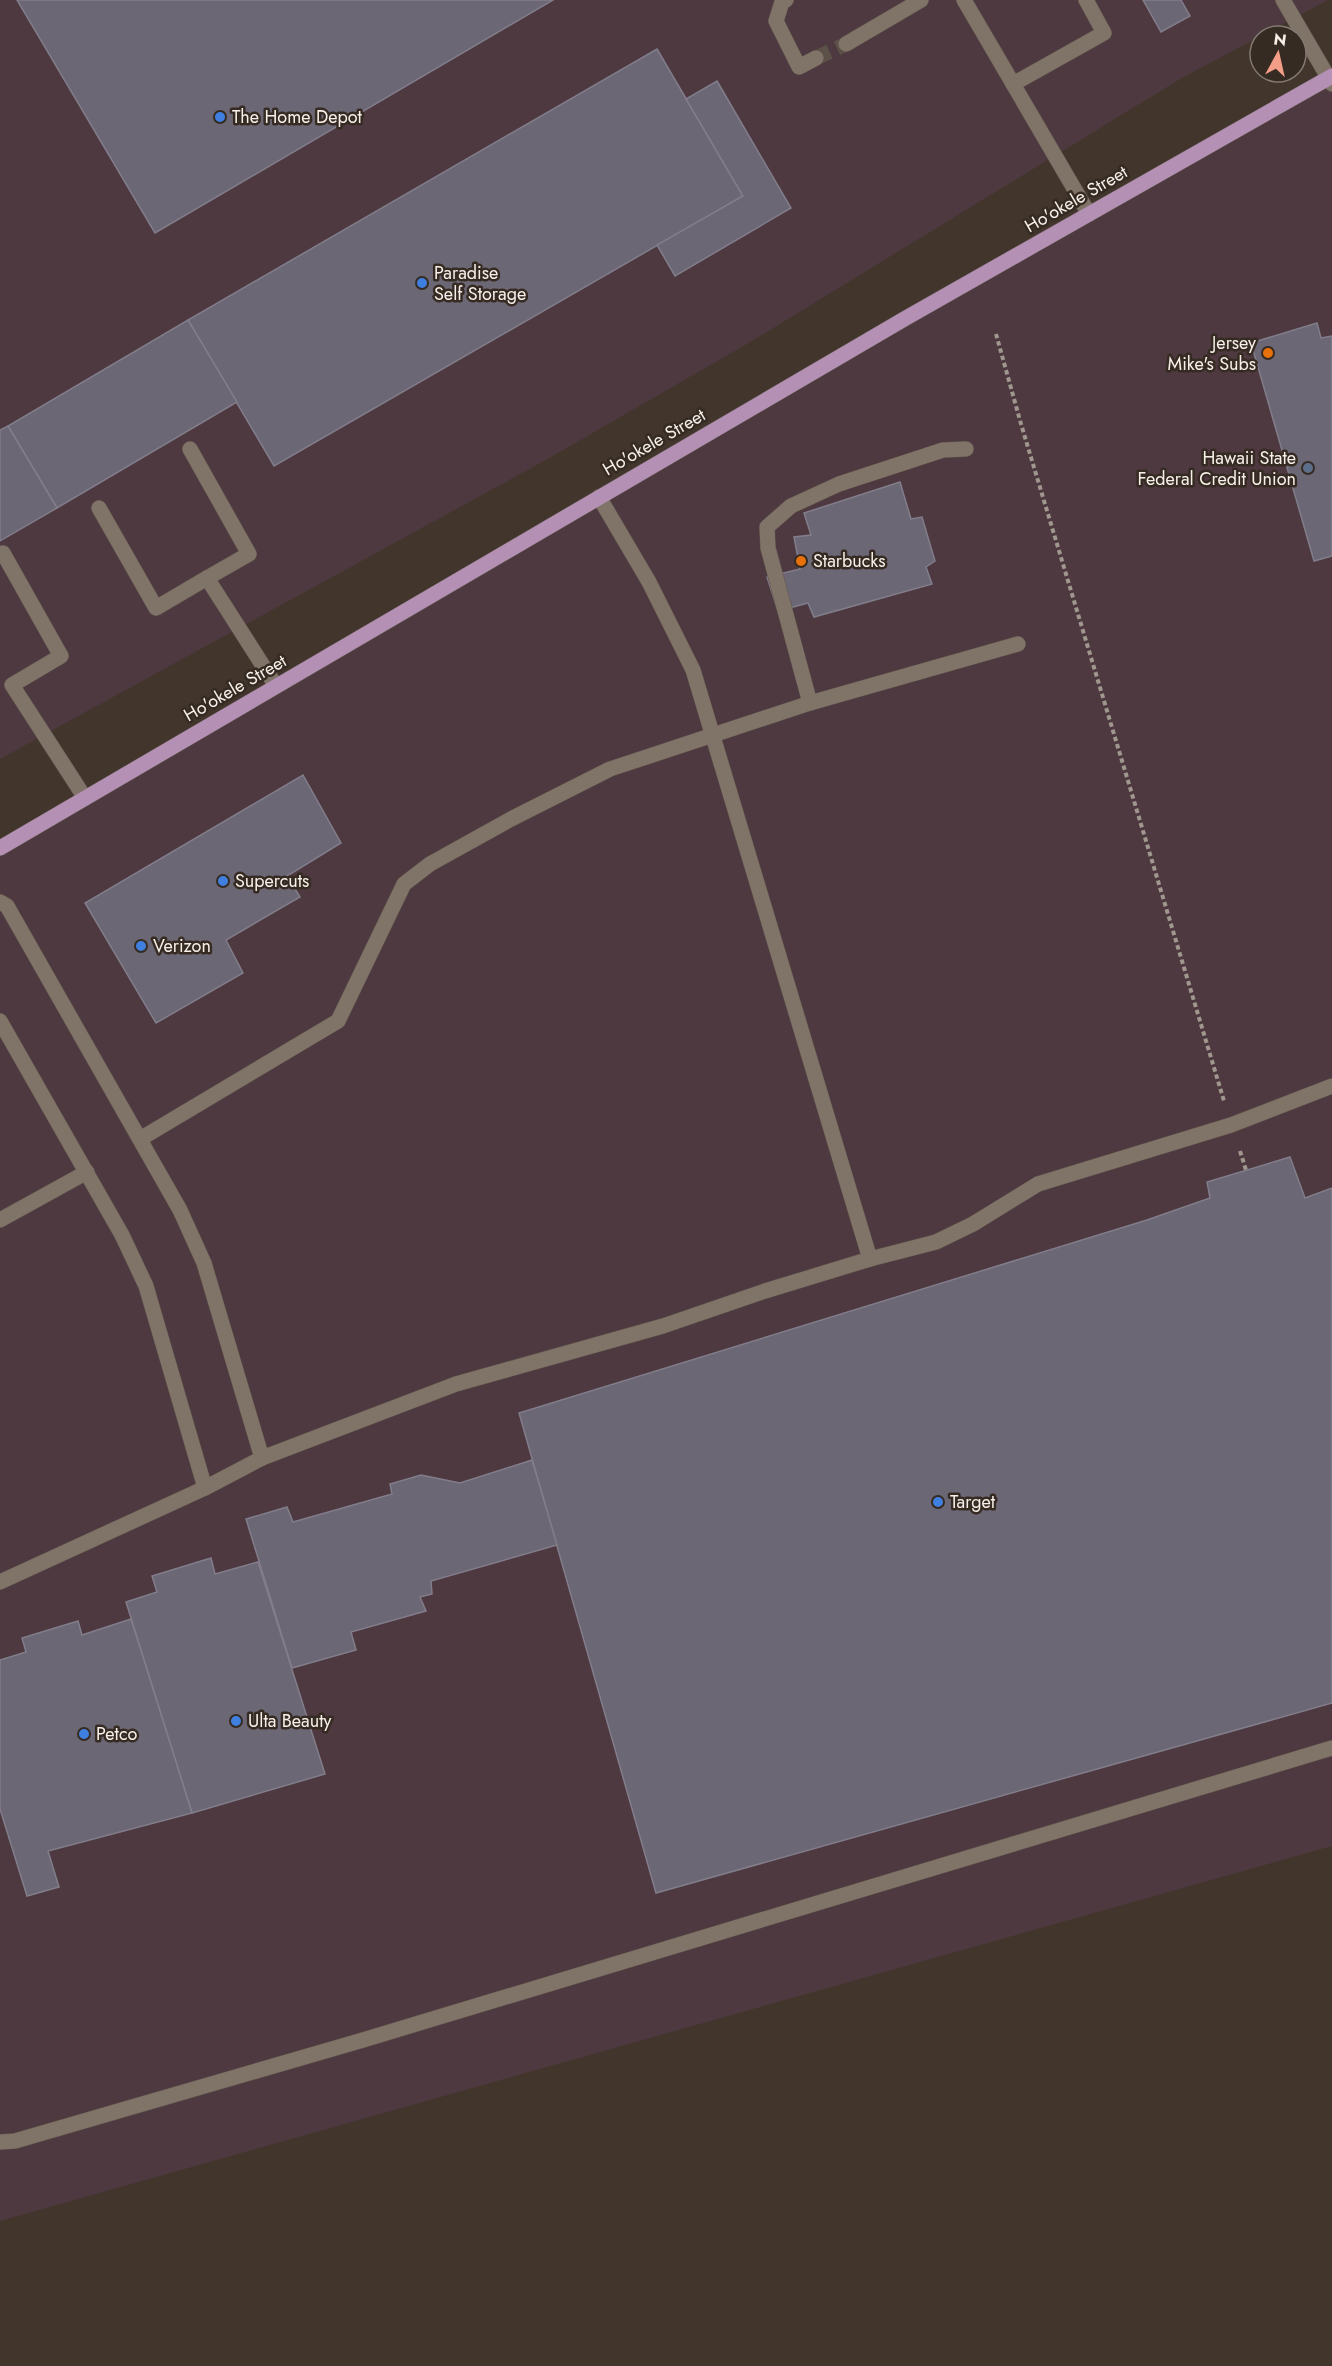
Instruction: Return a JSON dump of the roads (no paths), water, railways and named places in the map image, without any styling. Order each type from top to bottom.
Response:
[{"type":"main road","name":"Ho'okele Street","points":[[0,848],[599,496],[1089,214],[1331,79]]},
{"type":"street","points":[[786,0],[782,2],[776,21],[799,67],[816,58]]},
{"type":"street","points":[[846,44],[921,0]]},
{"type":"street","points":[[964,0],[1089,214]]},
{"type":"street","points":[[1013,84],[1104,33],[1086,0]]},
{"type":"street","points":[[1283,0],[1331,79]]},
{"type":"street","points":[[99,508],[156,608],[249,554],[190,449]]},
{"type":"street","points":[[810,703],[768,548],[767,527],[791,506],[839,483],[943,450],[966,449]]},
{"type":"street","points":[[599,496],[649,582],[693,670],[870,1259]]},
{"type":"street","points":[[3,554],[61,656],[6,688],[85,798]]},
{"type":"street","points":[[207,578],[276,686]]},
{"type":"street","points":[[140,1139],[338,1021],[404,884],[430,864],[610,769],[810,703],[1018,644]]},
{"type":"street","points":[[0,902],[7,906],[180,1210],[204,1263],[262,1458]]},
{"type":"street","points":[[0,1022],[122,1235],[146,1286],[205,1488]]},
{"type":"street","points":[[0,1582],[205,1488],[262,1458],[456,1384],[663,1326],[765,1291],[870,1259],[936,1242],[973,1224],[1038,1184],[1231,1125],[1332,1086]]},
{"type":"street","points":[[0,1220],[87,1172]]},
{"type":"street","points":[[0,2142],[15,2141],[363,2040],[1332,1748]]},
{"type":"tunnel","points":[[816,58],[846,44]]},
{"type":"place","name":"The Home Depot","points":[[220,117]]},
{"type":"place","name":"Paradise Self Storage","points":[[422,283]]},
{"type":"place","name":"Jersey Mike's Subs","points":[[1268,353]]},
{"type":"place","name":"Hawaii State Federal Credit Union","points":[[1308,468]]},
{"type":"place","name":"Starbucks","points":[[801,561]]},
{"type":"place","name":"Supercuts","points":[[223,881]]},
{"type":"place","name":"Verizon","points":[[141,946]]},
{"type":"place","name":"Target","points":[[938,1502]]},
{"type":"place","name":"Ulta Beauty","points":[[236,1721]]},
{"type":"place","name":"Petco","points":[[84,1734]]}]
